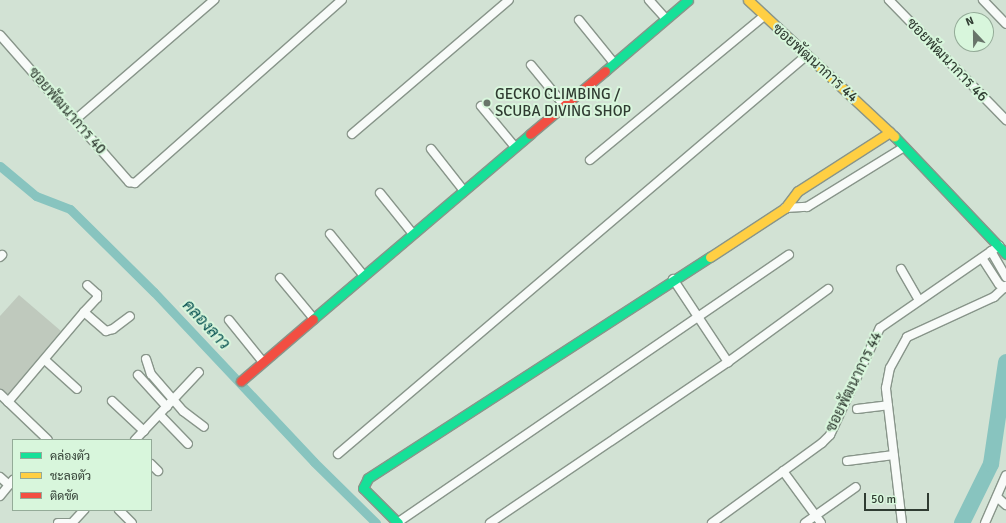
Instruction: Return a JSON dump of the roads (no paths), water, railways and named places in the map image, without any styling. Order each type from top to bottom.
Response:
[{"type":"street","points":[[76,120],[214,0]]},
{"type":"street","name":"ซอยพัฒนาการ 40","points":[[0,35],[129,182],[136,183],[342,0]]},
{"type":"street","points":[[352,134],[509,0]]},
{"type":"street","points":[[649,0],[666,19]]},
{"type":"street","points":[[241,381],[688,0]]},
{"type":"street","name":"ซอยพัฒนาการ 44","points":[[748,0],[890,132],[995,249],[1006,254]]},
{"type":"street","name":"ซอยพัฒนาการ 46","points":[[889,0],[1006,120]]},
{"type":"street","points":[[983,0],[1005,21]]},
{"type":"street","points":[[590,160],[764,16]]},
{"type":"street","points":[[579,20],[614,63]]},
{"type":"street","points":[[338,454],[807,55]]},
{"type":"street","points":[[531,65],[564,105]]},
{"type":"street","points":[[481,106],[515,147]]},
{"type":"street","points":[[789,255],[398,523],[363,488],[368,478],[785,208],[798,191],[890,132]]},
{"type":"street","points":[[785,208],[807,207],[904,147]]},
{"type":"street","points":[[431,148],[464,191]]},
{"type":"street","points":[[380,193],[413,234]]},
{"type":"street","points":[[330,234],[364,276]]},
{"type":"street","points":[[995,249],[1006,277]]},
{"type":"street","name":"ซอยพัฒนาการ 44","points":[[712,523],[783,471],[830,434],[874,335],[887,322],[995,249]]},
{"type":"street","points":[[902,523],[888,405],[887,376],[903,341],[907,337],[994,296],[1006,287],[999,284],[982,258]]},
{"type":"street","points":[[901,269],[919,300]]},
{"type":"street","points":[[280,278],[314,318]]},
{"type":"street","points":[[672,280],[728,362]]},
{"type":"street","points":[[8,402],[97,298],[97,294],[87,285]]},
{"type":"street","points":[[490,523],[728,362],[828,289]]},
{"type":"street","points":[[84,312],[106,331],[130,316]]},
{"type":"street","points":[[229,320],[263,362]]},
{"type":"street","points":[[146,359],[148,370],[170,403]]},
{"type":"street","points":[[45,360],[77,389]]},
{"type":"street","points":[[136,439],[199,372]]},
{"type":"street","points":[[138,375],[170,403],[204,428]]},
{"type":"street","points":[[0,394],[46,439]]},
{"type":"street","points":[[112,401],[144,431]]},
{"type":"street","points":[[857,409],[888,405]]},
{"type":"street","points":[[160,415],[188,444]]},
{"type":"street","points":[[847,461],[894,456]]},
{"type":"street","points":[[152,465],[158,471]]},
{"type":"street","points":[[783,471],[821,523]]},
{"type":"street","points":[[985,523],[1006,475]]},
{"type":"street","points":[[0,477],[11,482],[0,496]]},
{"type":"street","points":[[804,523],[856,486]]},
{"type":"street","points":[[997,497],[1006,505]]},
{"type":"street","points":[[58,523],[70,523],[83,511]]},
{"type":"street","points":[[120,511],[132,523]]},
{"type":"waterway","name":"คลองลาว","points":[[0,166],[36,196],[70,209],[154,292],[314,462],[376,523]]},
{"type":"waterway","points":[[962,523],[991,464],[1006,362]]},
{"type":"place","name":"GECKO CLIMBING / SCUBA DIVING SHOP","points":[[487,103]]}]
